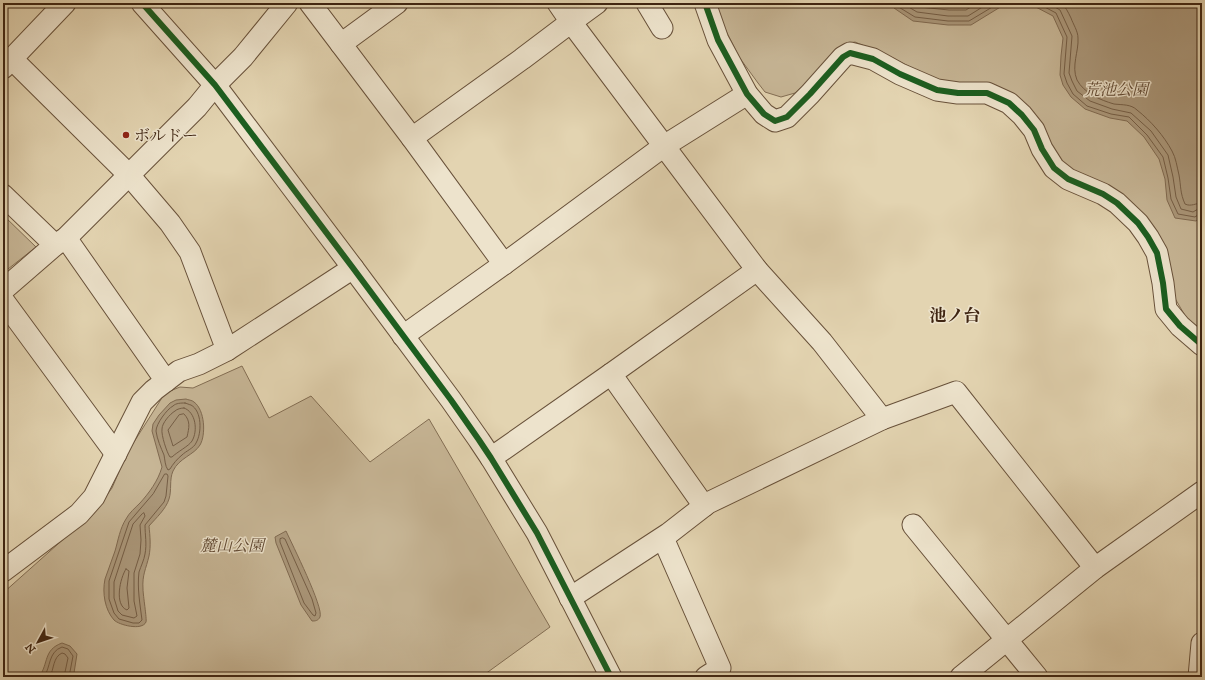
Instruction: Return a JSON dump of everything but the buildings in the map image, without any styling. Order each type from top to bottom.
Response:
[{"type":"street","points":[[65,3],[8,64],[129,175],[170,224],[190,252],[227,350]]},
{"type":"street","points":[[142,3],[215,85],[354,268],[451,400],[491,458],[537,533],[611,677]]},
{"type":"street","points":[[3,290],[60,241],[197,108],[215,85],[287,3]]},
{"type":"street","points":[[310,3],[412,138],[504,264]]},
{"type":"street","points":[[341,44],[397,3]]},
{"type":"street","points":[[558,3],[757,270],[822,342],[882,419]]},
{"type":"street","points":[[412,138],[597,3]]},
{"type":"street","points":[[647,3],[662,28]]},
{"type":"street","points":[[705,3],[718,40],[747,94],[764,114],[775,121],[787,117],[843,57],[850,53],[873,59],[900,74],[937,90],[987,93],[1009,102],[1034,130],[1042,149],[1054,168],[1068,179],[1103,194],[1117,203],[1138,223],[1157,253],[1166,309],[1180,326],[1202,345]]},
{"type":"street","points":[[403,336],[504,264],[664,146],[747,94]]},
{"type":"street","points":[[3,195],[60,241],[166,381]]},
{"type":"street","points":[[3,571],[79,514],[94,497],[142,402],[154,390],[179,371],[199,364],[227,350],[354,268]]},
{"type":"street","points":[[491,458],[757,270]]},
{"type":"street","points":[[3,300],[116,454]]},
{"type":"street","points":[[611,374],[704,506]]},
{"type":"street","points":[[570,598],[663,538],[708,503],[882,419],[956,392],[1095,568]]},
{"type":"street","points":[[962,677],[1095,568],[1202,492]]},
{"type":"street","points":[[913,525],[1037,677]]},
{"type":"street","points":[[663,538],[720,668],[706,677]]},
{"type":"street","points":[[1199,677],[1202,643]]},
{"type":"green space","name":"荒池公園","points":[[709,3],[1202,3],[1202,337],[1190,324],[1173,295],[1162,251],[1067,169],[1032,119],[921,73],[893,58],[855,42],[842,45],[811,79],[795,93],[781,97],[765,92],[739,57],[713,5]]},
{"type":"green space","points":[[3,215],[36,247],[3,273]]},
{"type":"green space","name":"麓山公園","points":[[242,366],[269,418],[311,396],[370,462],[429,419],[550,627],[481,677],[3,677],[3,593],[95,511],[112,488],[127,453],[165,393],[180,387],[193,388]]},
{"type":"water","points":[[890,3],[1202,3],[1202,217],[1196,221],[1175,218],[1167,200],[1165,179],[1159,159],[1144,137],[1127,121],[1110,118],[1085,109],[1071,97],[1063,85],[1060,75],[1063,38],[1053,16],[1032,5],[1002,6],[971,25],[948,25],[913,21],[894,8]]},
{"type":"water","points":[[186,399],[194,402],[198,406],[202,416],[204,429],[202,441],[200,445],[179,463],[173,471],[168,503],[149,526],[150,552],[143,584],[146,622],[144,625],[135,627],[125,625],[114,620],[108,611],[104,595],[105,579],[121,530],[127,517],[150,491],[156,482],[162,467],[152,431],[153,424],[170,403],[176,400]]},
{"type":"water","points":[[286,531],[307,576],[317,602],[320,617],[316,620],[312,621],[301,605],[276,543],[275,537]]},
{"type":"water","points":[[62,643],[70,646],[77,654],[72,677],[39,677],[49,653],[52,649]]},
{"type":"cycle path","points":[[142,3],[215,85],[353,268],[479,440],[537,533],[611,677]]},
{"type":"cycle path","points":[[705,3],[718,40],[747,94],[764,114],[775,121],[787,117],[843,57],[850,53],[873,59],[900,74],[937,90],[958,93],[987,93],[1009,103],[1022,115],[1034,130],[1042,149],[1054,168],[1068,179],[1103,194],[1117,203],[1138,223],[1157,253],[1166,309],[1180,326],[1202,345]]},
{"type":"place","name":"ボルドー","points":[[126,135]]},
{"type":"district","name":"池ノ台","points":[[955,315]]}]
